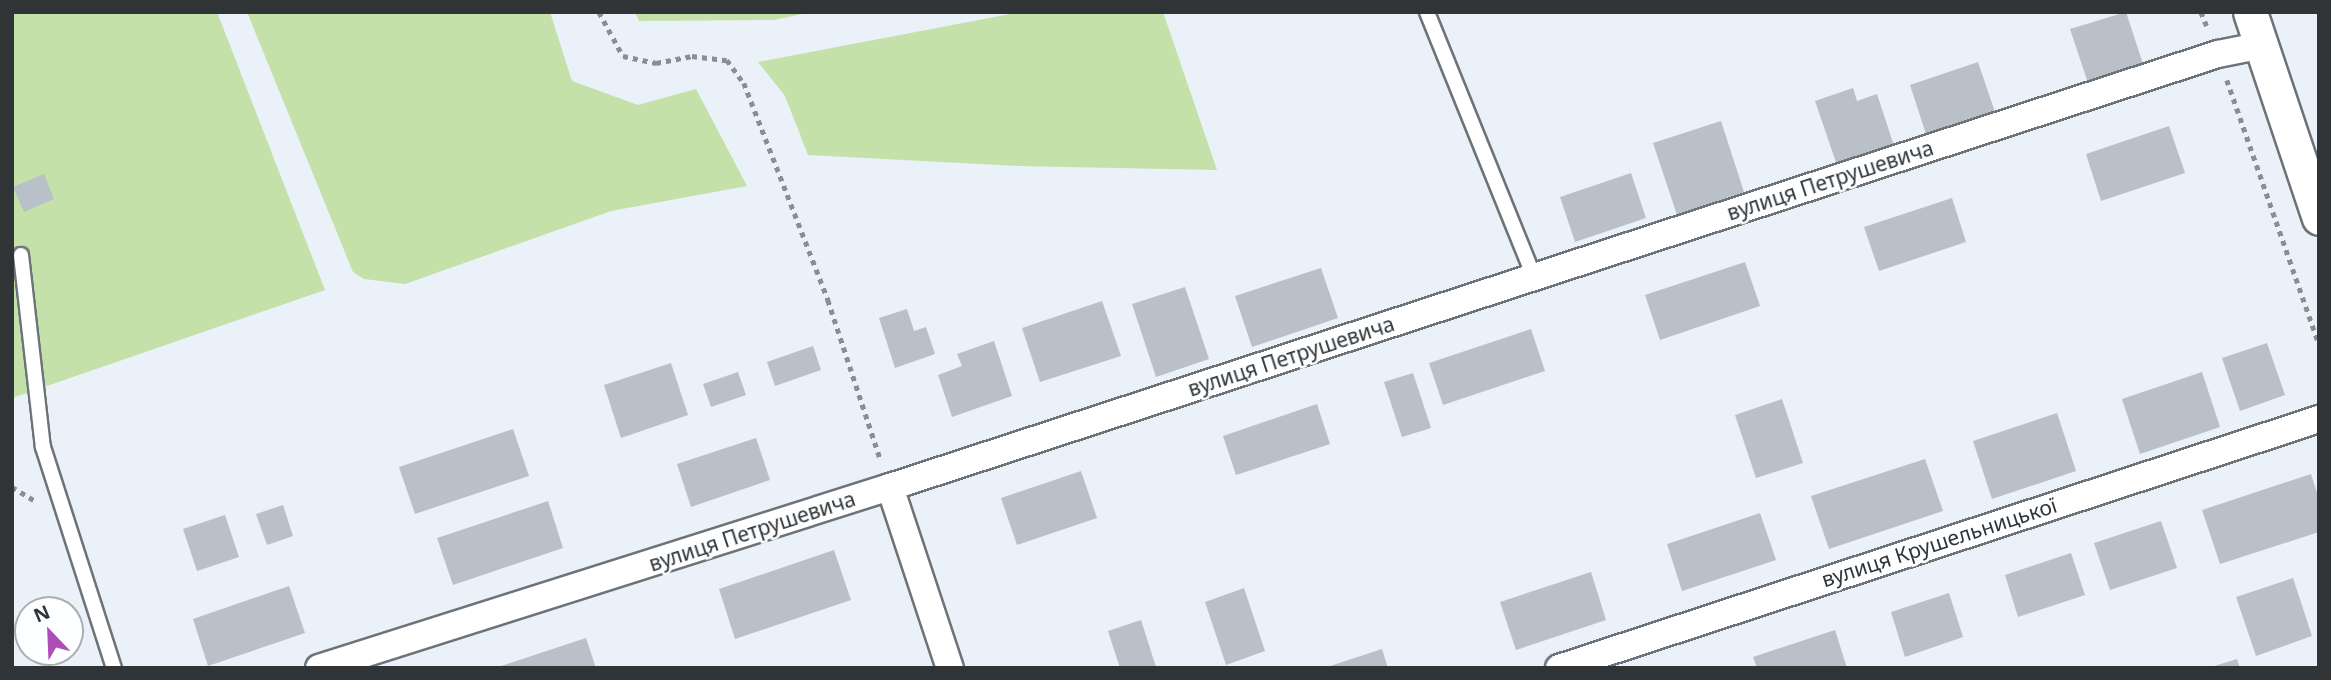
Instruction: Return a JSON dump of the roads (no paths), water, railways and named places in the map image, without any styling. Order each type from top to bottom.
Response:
[{"type":"street","points":[[2250,12],[2319,218]]},
{"type":"street","name":"вулиця Петрушевича","points":[[319,668],[890,487],[2218,54],[2263,45]]},
{"type":"street","name":"вулиця Крушельницької","points":[[1559,668],[2319,419]]},
{"type":"street","points":[[890,487],[950,668]]},
{"type":"lane","points":[[1427,12],[1534,277]]},
{"type":"lane","points":[[21,255],[43,447],[114,668]]}]
